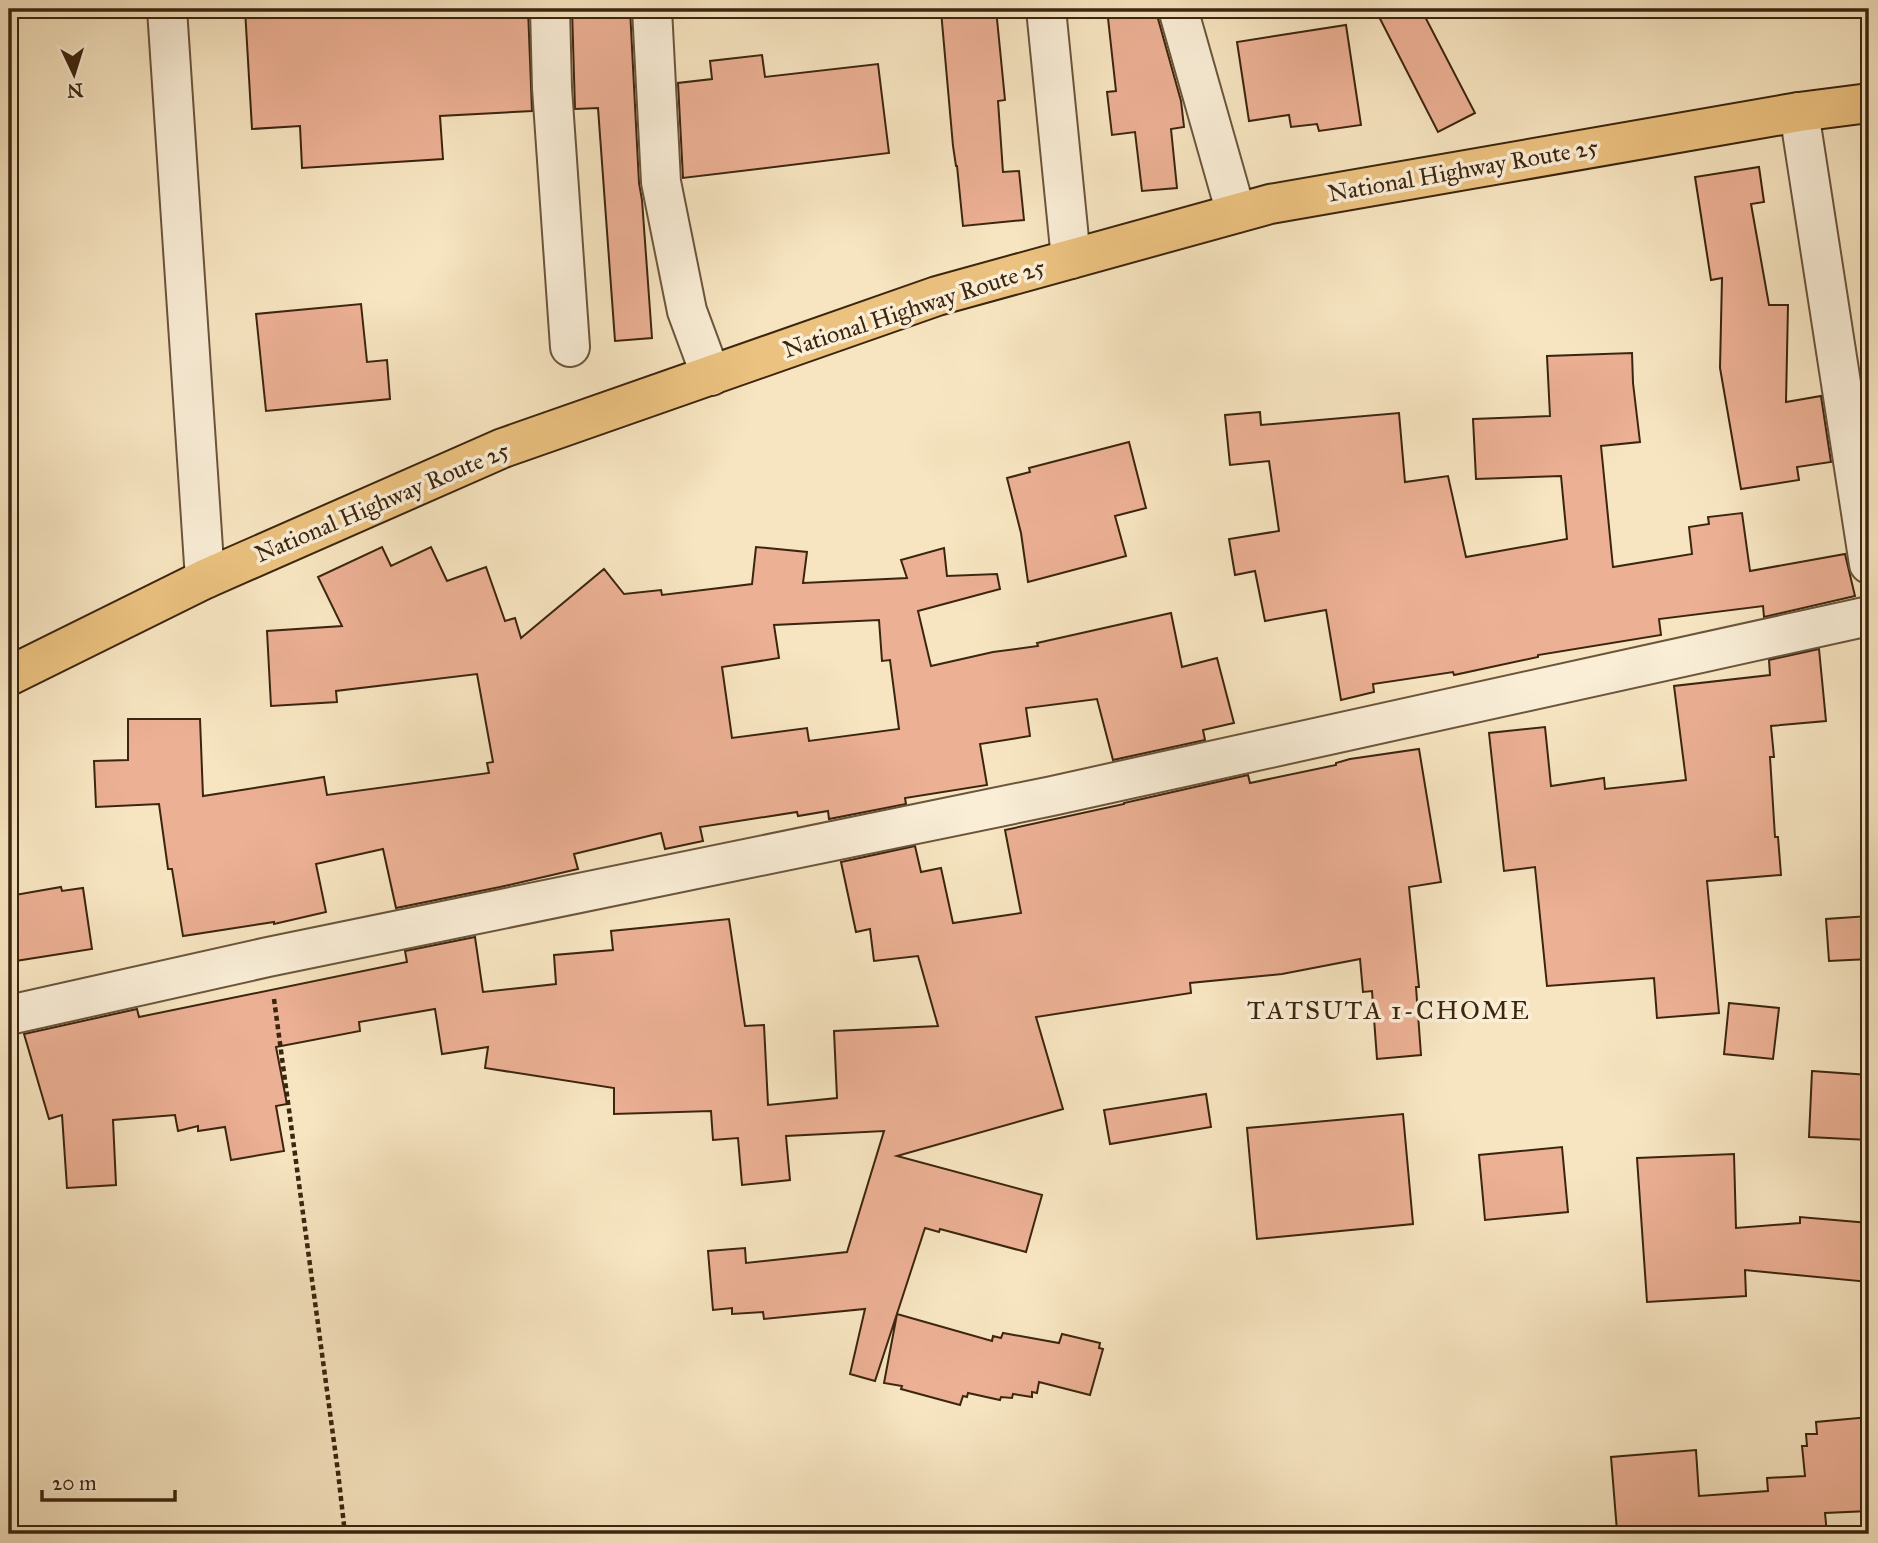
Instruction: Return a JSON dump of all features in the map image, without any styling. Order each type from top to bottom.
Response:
[{"type":"highway","name":"National Highway Route 25","points":[[9,676],[205,579],[503,448],[937,296],[1284,201],[1799,112],[1869,103]]},
{"type":"street","points":[[167,9],[205,579]]},
{"type":"street","points":[[550,9],[552,88],[570,347]]},
{"type":"street","points":[[652,9],[661,182],[687,311],[710,376]]},
{"type":"street","points":[[1046,9],[1071,259]]},
{"type":"street","points":[[1178,9],[1236,214]]},
{"type":"street","points":[[1799,112],[1869,564]]},
{"type":"street","points":[[9,1015],[268,957],[1052,796],[1869,616]]},
{"type":"path","points":[[268,957],[345,1534]]},
{"type":"building","points":[[245,9],[528,9],[532,111],[440,116],[443,159],[302,168],[300,126],[252,129]]},
{"type":"building","points":[[572,9],[630,9],[639,183],[652,338],[615,341],[598,108],[575,109]]},
{"type":"building","points":[[996,9],[1005,100],[998,101],[1003,172],[1019,171],[1024,220],[963,226],[941,11]]},
{"type":"building","points":[[1107,9],[1157,9],[1181,101],[1184,127],[1171,129],[1177,188],[1142,191],[1135,132],[1112,135],[1107,92],[1116,91]]},
{"type":"building","points":[[1375,9],[1421,9],[1475,113],[1438,132]]},
{"type":"building","points":[[1346,25],[1361,125],[1319,131],[1317,124],[1291,127],[1289,115],[1249,121],[1237,42]]},
{"type":"building","points":[[762,55],[765,77],[878,64],[889,153],[683,178],[678,83],[712,79],[710,61]]},
{"type":"building","points":[[1759,167],[1764,202],[1751,204],[1769,305],[1788,305],[1786,402],[1821,396],[1831,462],[1797,467],[1799,480],[1741,489],[1720,368],[1722,278],[1711,280],[1695,177]]},
{"type":"building","points":[[361,304],[367,362],[387,360],[390,399],[266,411],[256,314]]},
{"type":"building","points":[[1632,353],[1640,442],[1601,446],[1613,567],[1692,554],[1689,527],[1709,524],[1708,517],[1742,513],[1750,571],[1845,554],[1855,596],[1764,617],[1763,606],[1659,619],[1661,635],[1538,655],[1454,675],[1453,672],[1373,684],[1374,692],[1341,700],[1326,610],[1265,621],[1255,571],[1235,575],[1229,539],[1279,531],[1269,461],[1230,465],[1225,415],[1260,412],[1261,425],[1399,413],[1405,482],[1448,476],[1466,557],[1567,539],[1561,476],[1476,479],[1473,419],[1550,416],[1547,356]]},
{"type":"building","points":[[1129,442],[1146,508],[1115,516],[1126,556],[1028,582],[1021,533],[1007,478],[1030,472],[1029,468]]},
{"type":"building","points":[[382,547],[391,566],[431,547],[447,581],[486,567],[505,621],[515,618],[521,638],[604,569],[624,594],[661,590],[662,595],[752,584],[756,547],[807,552],[803,583],[907,578],[901,560],[944,548],[947,576],[997,574],[1000,589],[918,611],[931,666],[993,652],[1038,646],[1037,643],[1171,613],[1182,667],[1217,658],[1234,723],[1203,730],[1205,740],[1113,760],[1097,699],[1026,708],[1030,736],[980,744],[987,785],[905,798],[906,804],[829,819],[828,811],[798,816],[797,812],[700,827],[703,841],[665,849],[661,833],[574,854],[578,869],[396,908],[383,849],[316,864],[326,912],[274,924],[183,936],[172,869],[168,869],[159,804],[96,807],[94,761],[128,760],[128,719],[200,719],[203,796],[324,777],[327,795],[489,773],[487,763],[493,762],[477,674],[336,691],[337,702],[271,706],[267,631],[342,626],[318,577]],"holes":[[[879,620],[882,661],[890,660],[899,729],[809,741],[807,728],[732,738],[722,667],[779,658],[774,625]]]},
{"type":"building","points":[[1819,649],[1826,721],[1771,726],[1774,757],[1770,757],[1775,837],[1778,837],[1781,875],[1707,881],[1719,1013],[1657,1018],[1654,978],[1547,986],[1535,867],[1504,871],[1489,733],[1545,727],[1551,786],[1604,778],[1605,789],[1686,780],[1674,686],[1770,675],[1769,660]]},
{"type":"building","points":[[1419,749],[1441,882],[1409,887],[1419,987],[1416,987],[1421,1055],[1377,1059],[1372,991],[1363,992],[1360,959],[1282,974],[1190,983],[1191,993],[1036,1017],[1063,1109],[897,1156],[1042,1195],[1026,1252],[940,1229],[939,1232],[925,1228],[875,1381],[850,1374],[865,1309],[764,1319],[763,1312],[732,1314],[732,1308],[713,1310],[708,1251],[745,1248],[746,1263],[847,1252],[884,1131],[786,1136],[790,1180],[742,1185],[738,1138],[713,1140],[711,1111],[614,1114],[614,1088],[485,1068],[488,1047],[442,1054],[435,1009],[359,1022],[360,1031],[276,1047],[287,1104],[276,1106],[284,1151],[231,1160],[225,1127],[198,1131],[198,1126],[178,1131],[175,1115],[113,1120],[116,1185],[67,1188],[62,1115],[49,1119],[24,1034],[137,1009],[139,1017],[407,962],[405,951],[475,937],[483,992],[556,984],[554,955],[613,950],[611,931],[729,919],[745,1026],[764,1025],[768,1105],[837,1098],[834,1031],[938,1026],[918,956],[874,961],[870,929],[856,932],[841,862],[915,846],[921,872],[941,868],[953,923],[1021,913],[1005,830],[1248,775],[1250,783],[1336,765],[1350,759]]},
{"type":"building","points":[[61,887],[62,891],[83,888],[92,949],[9,962],[9,896]]},
{"type":"building","points":[[1869,916],[1869,959],[1829,961],[1826,919]]},
{"type":"building","points":[[1729,1003],[1779,1008],[1773,1059],[1724,1054]]},
{"type":"building","points":[[1812,1071],[1869,1075],[1869,1140],[1809,1137]]},
{"type":"building","points":[[1206,1094],[1211,1127],[1110,1144],[1104,1110]]},
{"type":"building","points":[[1403,1114],[1413,1224],[1257,1239],[1247,1128]]},
{"type":"building","points":[[1562,1147],[1568,1212],[1485,1220],[1479,1155]]},
{"type":"building","points":[[1734,1154],[1736,1228],[1800,1223],[1800,1217],[1869,1223],[1869,1282],[1745,1270],[1746,1296],[1647,1302],[1637,1158]]},
{"type":"building","points":[[897,1314],[992,1341],[993,1336],[1001,1338],[1003,1333],[1059,1343],[1062,1334],[1100,1343],[1099,1348],[1103,1349],[1090,1395],[1039,1382],[1037,1393],[1032,1392],[1032,1397],[1013,1394],[1012,1398],[1001,1397],[1000,1400],[968,1393],[967,1397],[963,1396],[960,1405],[901,1389],[902,1386],[884,1383]]},
{"type":"building","points":[[1869,1417],[1869,1511],[1825,1513],[1827,1534],[1624,1534],[1623,1530],[1617,1531],[1611,1457],[1696,1450],[1699,1496],[1768,1491],[1767,1478],[1805,1476],[1802,1446],[1807,1446],[1806,1434],[1817,1434],[1816,1422]]},
{"type":"district","name":"TATSUTA 1-CHOME","points":[[1389,1010]]}]
